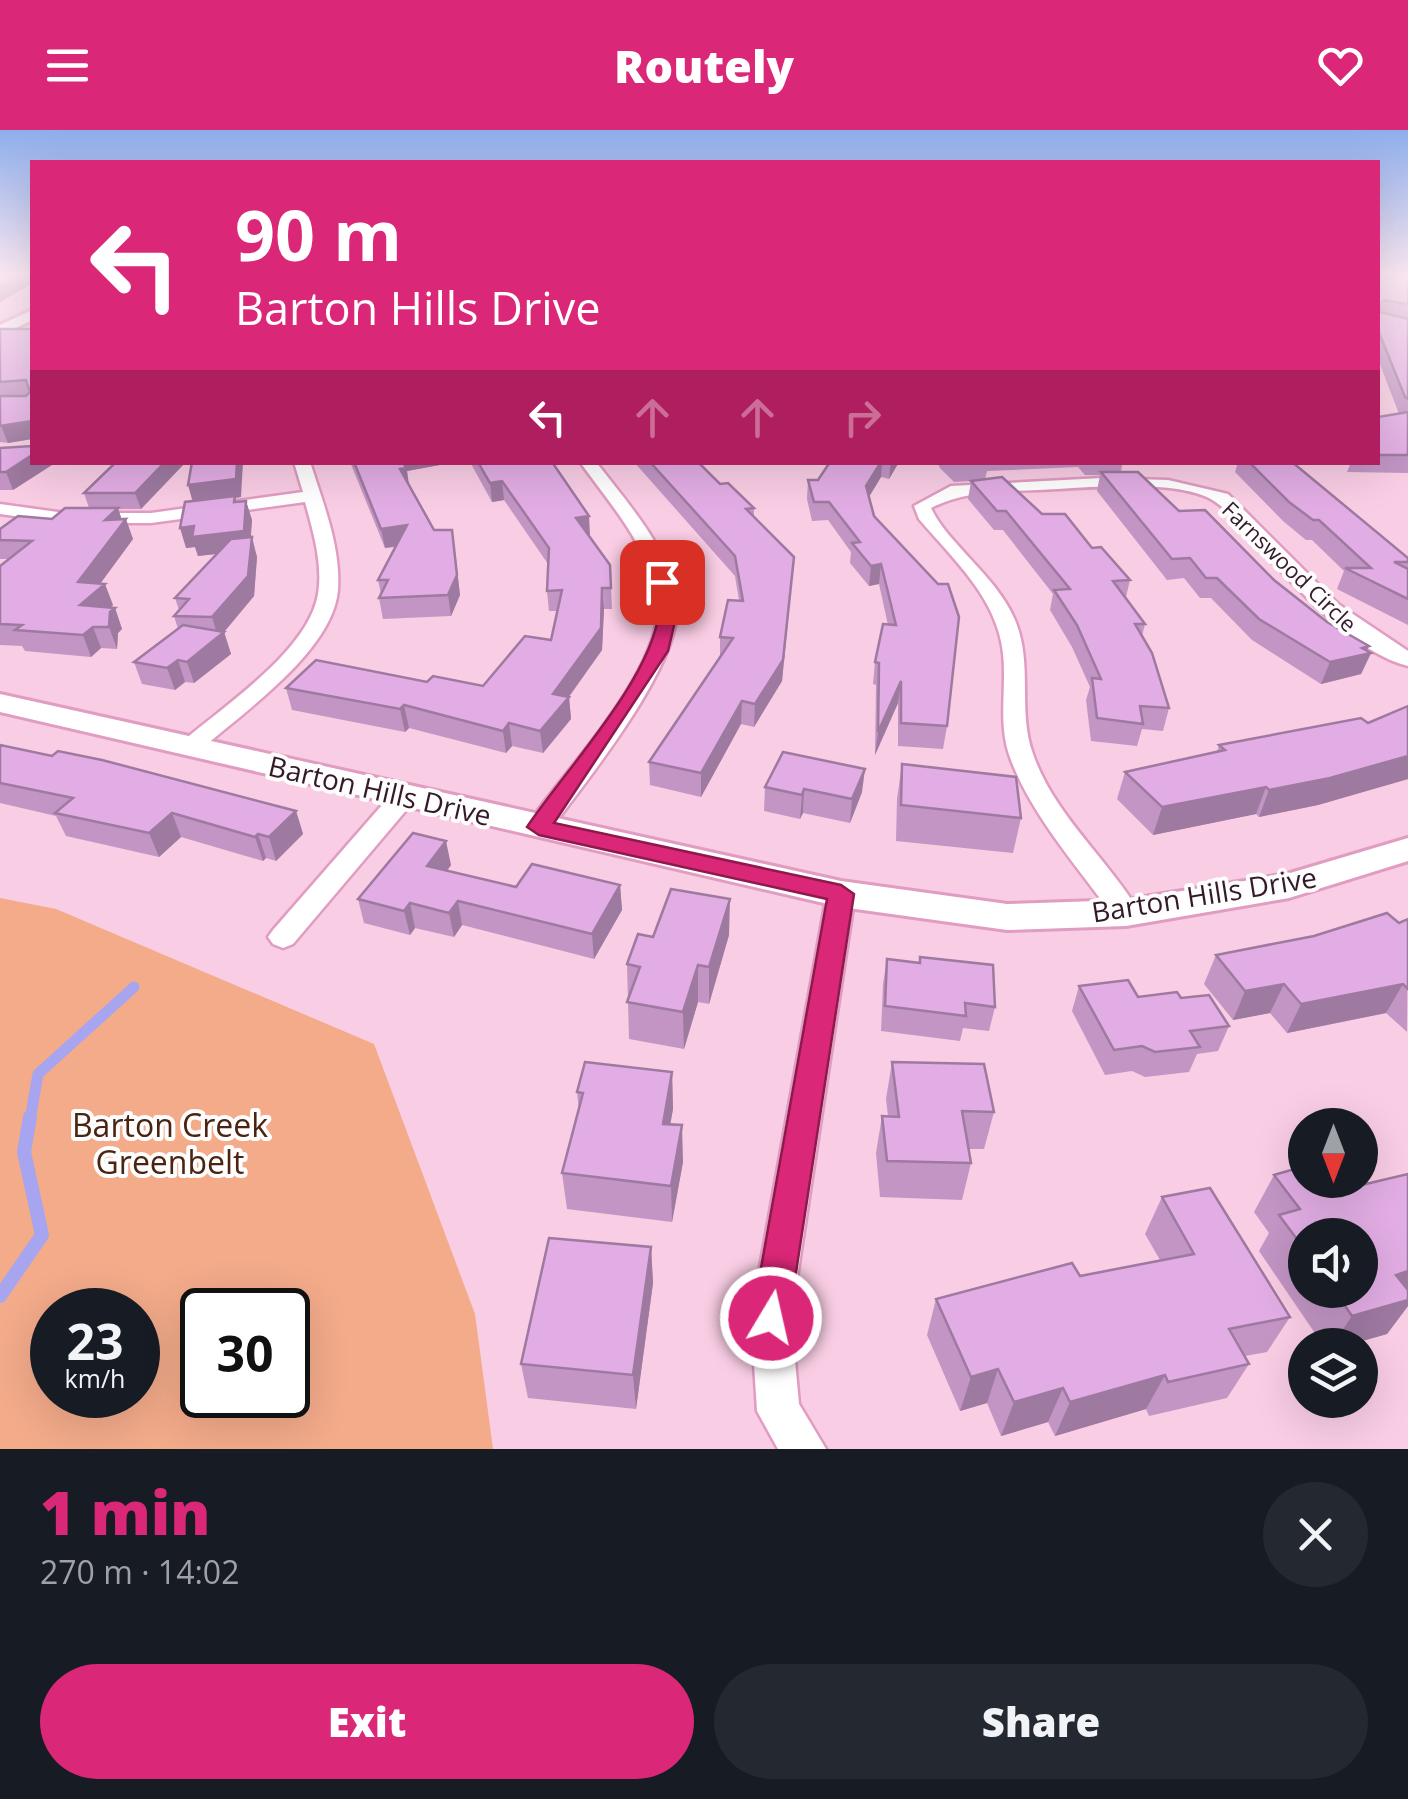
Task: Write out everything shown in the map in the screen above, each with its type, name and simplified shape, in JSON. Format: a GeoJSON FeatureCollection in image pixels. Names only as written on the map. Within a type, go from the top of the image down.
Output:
{"type":"FeatureCollection","features":[{"type":"Feature","properties":{"kind":"street"},"geometry":{"type":"LineString","coordinates":[[191,746],[282,665],[325,607],[328,573],[303,465]]}},
{"type":"Feature","properties":{"kind":"street"},"geometry":{"type":"LineString","coordinates":[[539,827],[609,730],[658,651],[669,609],[653,557],[614,495],[589,465]]}},
{"type":"Feature","properties":{"kind":"street","name":"Farnswood Circle"},"geometry":{"type":"LineString","coordinates":[[1126,913],[1023,761],[1015,731],[1014,652],[1008,627],[992,597],[924,516],[922,506],[951,492],[976,490],[1151,484],[1206,491],[1222,498],[1337,614],[1361,634],[1408,660]]}},
{"type":"Feature","properties":{"kind":"street"},"geometry":{"type":"LineString","coordinates":[[0,509],[66,518],[135,518],[312,496]]}},
{"type":"Feature","properties":{"kind":"street","name":"Barton Hills Drive"},"geometry":{"type":"LineString","coordinates":[[0,703],[841,894],[1006,917],[1126,913],[1289,886],[1408,849]]}},
{"type":"Feature","properties":{"kind":"street"},"geometry":{"type":"LineString","coordinates":[[283,937],[406,795]]}},
{"type":"Feature","properties":{"kind":"street"},"geometry":{"type":"LineString","coordinates":[[804,1449],[778,1411],[771,1318],[841,894]]}},
{"type":"Feature","properties":{"kind":"green space","name":"Barton Creek Greenbelt"},"geometry":{"type":"Polygon","coordinates":[[[0,898],[56,909],[374,1044],[475,1314],[493,1449],[0,1449],[0,898]]]}},
{"type":"Feature","properties":{"kind":"building"},"geometry":{"type":"Polygon","coordinates":[[[0,336],[30,336],[30,392],[26,380],[0,382],[0,336]]]}},
{"type":"Feature","properties":{"kind":"building"},"geometry":{"type":"Polygon","coordinates":[[[1380,336],[1408,336],[1408,399],[1380,336]]]}},
{"type":"Feature","properties":{"kind":"building"},"geometry":{"type":"Polygon","coordinates":[[[30,392],[30,421],[0,426],[0,396],[26,396],[30,392]]]}},
{"type":"Feature","properties":{"kind":"building"},"geometry":{"type":"Polygon","coordinates":[[[1408,412],[1408,455],[1380,455],[1380,417],[1408,412]]]}},
{"type":"Feature","properties":{"kind":"building"},"geometry":{"type":"Polygon","coordinates":[[[30,446],[30,456],[0,472],[0,448],[30,446]]]}},
{"type":"Feature","properties":{"kind":"building"},"geometry":{"type":"Polygon","coordinates":[[[113,465],[162,465],[135,493],[84,493],[113,465]]]}},
{"type":"Feature","properties":{"kind":"building"},"geometry":{"type":"Polygon","coordinates":[[[191,465],[237,465],[236,479],[188,485],[191,465]]]}},
{"type":"Feature","properties":{"kind":"building"},"geometry":{"type":"Polygon","coordinates":[[[355,465],[404,465],[406,468],[400,469],[434,530],[452,530],[457,575],[448,595],[379,598],[388,580],[378,580],[407,525],[381,529],[355,465]]]}},
{"type":"Feature","properties":{"kind":"building"},"geometry":{"type":"Polygon","coordinates":[[[480,465],[554,465],[589,516],[576,518],[610,565],[611,588],[602,588],[601,628],[553,694],[569,697],[540,731],[509,723],[503,731],[404,705],[400,709],[286,688],[316,660],[427,682],[433,676],[483,686],[525,636],[551,640],[562,590],[547,591],[549,548],[502,481],[490,483],[480,465]]]}},
{"type":"Feature","properties":{"kind":"building"},"geometry":{"type":"Polygon","coordinates":[[[653,465],[701,465],[720,484],[728,483],[754,508],[746,509],[794,557],[783,660],[755,704],[742,701],[701,773],[649,762],[733,638],[720,637],[728,600],[743,601],[735,556],[653,465]]]}},
{"type":"Feature","properties":{"kind":"building"},"geometry":{"type":"Polygon","coordinates":[[[828,465],[879,465],[866,486],[874,516],[938,584],[948,584],[959,617],[947,726],[901,723],[901,681],[878,732],[879,663],[875,662],[883,624],[896,625],[881,564],[871,566],[852,543],[860,542],[829,502],[814,502],[808,480],[818,480],[828,465]]]}},
{"type":"Feature","properties":{"kind":"building"},"geometry":{"type":"Polygon","coordinates":[[[1252,465],[1296,465],[1408,558],[1408,562],[1394,562],[1408,569],[1408,599],[1345,568],[1371,568],[1319,520],[1313,520],[1252,465]]]}},
{"type":"Feature","properties":{"kind":"building"},"geometry":{"type":"Polygon","coordinates":[[[1101,472],[1138,472],[1179,511],[1205,510],[1274,580],[1327,622],[1369,646],[1362,648],[1371,653],[1330,662],[1259,619],[1217,578],[1206,578],[1190,558],[1172,559],[1101,472]]]}},
{"type":"Feature","properties":{"kind":"building"},"geometry":{"type":"Polygon","coordinates":[[[1002,477],[1042,514],[1065,514],[1092,548],[1101,547],[1130,580],[1113,581],[1145,624],[1135,624],[1152,653],[1169,708],[1140,706],[1143,724],[1097,718],[1092,678],[1101,679],[1077,625],[1054,590],[1070,589],[1006,511],[997,511],[971,481],[1002,477]]]}},
{"type":"Feature","properties":{"kind":"building"},"geometry":{"type":"Polygon","coordinates":[[[235,496],[234,502],[246,501],[244,531],[192,537],[194,526],[180,528],[185,502],[235,496]]]}},
{"type":"Feature","properties":{"kind":"building"},"geometry":{"type":"Polygon","coordinates":[[[65,508],[118,508],[105,520],[126,519],[78,582],[105,584],[80,605],[115,608],[110,612],[109,627],[93,627],[83,635],[15,630],[22,625],[0,624],[0,566],[32,541],[0,540],[0,529],[18,516],[52,519],[65,508]]]}},
{"type":"Feature","properties":{"kind":"building"},"geometry":{"type":"Polygon","coordinates":[[[252,537],[248,576],[212,617],[174,616],[189,599],[175,598],[231,539],[252,537]]]}},
{"type":"Feature","properties":{"kind":"building"},"geometry":{"type":"Polygon","coordinates":[[[183,625],[224,632],[187,662],[178,660],[167,668],[134,662],[183,625]]]}},
{"type":"Feature","properties":{"kind":"building"},"geometry":{"type":"Polygon","coordinates":[[[1408,706],[1408,756],[1330,778],[1162,807],[1125,772],[1225,750],[1219,745],[1361,718],[1368,723],[1408,706]]]}},
{"type":"Feature","properties":{"kind":"building"},"geometry":{"type":"Polygon","coordinates":[[[0,745],[52,756],[58,751],[102,760],[296,811],[269,837],[255,837],[172,813],[149,833],[55,813],[73,798],[0,783],[0,745]]]}},
{"type":"Feature","properties":{"kind":"building"},"geometry":{"type":"Polygon","coordinates":[[[783,752],[865,769],[852,799],[804,789],[802,795],[765,787],[783,752]]]}},
{"type":"Feature","properties":{"kind":"building"},"geometry":{"type":"Polygon","coordinates":[[[902,764],[1016,777],[1021,818],[901,805],[902,764]]]}},
{"type":"Feature","properties":{"kind":"building"},"geometry":{"type":"Polygon","coordinates":[[[413,833],[446,841],[427,866],[516,887],[532,864],[620,885],[592,934],[458,901],[449,913],[410,903],[404,911],[358,899],[413,833]]]}},
{"type":"Feature","properties":{"kind":"building"},"geometry":{"type":"Polygon","coordinates":[[[671,889],[730,899],[709,967],[698,965],[683,1012],[627,1002],[640,967],[627,964],[638,934],[653,937],[671,889]]]}},
{"type":"Feature","properties":{"kind":"building"},"geometry":{"type":"Polygon","coordinates":[[[1387,913],[1399,923],[1408,919],[1408,989],[1403,984],[1301,1004],[1284,984],[1245,991],[1216,955],[1314,936],[1387,913]]]}},
{"type":"Feature","properties":{"kind":"building"},"geometry":{"type":"Polygon","coordinates":[[[920,957],[993,965],[995,1007],[965,1003],[966,1016],[885,1006],[887,959],[920,963],[920,957]]]}},
{"type":"Feature","properties":{"kind":"building"},"geometry":{"type":"Polygon","coordinates":[[[1128,980],[1138,997],[1177,992],[1181,998],[1209,995],[1229,1026],[1190,1031],[1200,1047],[1155,1052],[1142,1046],[1114,1050],[1079,986],[1128,980]]]}},
{"type":"Feature","properties":{"kind":"building"},"geometry":{"type":"Polygon","coordinates":[[[585,1062],[672,1072],[663,1124],[682,1125],[671,1186],[562,1173],[583,1093],[577,1092],[585,1062]]]}},
{"type":"Feature","properties":{"kind":"building"},"geometry":{"type":"Polygon","coordinates":[[[892,1062],[984,1064],[994,1112],[962,1111],[971,1163],[887,1161],[882,1116],[899,1117],[892,1062]]]}},
{"type":"Feature","properties":{"kind":"building"},"geometry":{"type":"Polygon","coordinates":[[[1288,1171],[1288,1193],[1274,1175],[1288,1171]]]}},
{"type":"Feature","properties":{"kind":"building"},"geometry":{"type":"Polygon","coordinates":[[[1408,1174],[1408,1271],[1396,1275],[1408,1290],[1408,1300],[1352,1316],[1346,1308],[1378,1308],[1378,1218],[1288,1218],[1288,1227],[1279,1215],[1300,1209],[1292,1198],[1378,1198],[1378,1181],[1408,1174]]]}},
{"type":"Feature","properties":{"kind":"building"},"geometry":{"type":"Polygon","coordinates":[[[1210,1188],[1290,1317],[1229,1329],[1249,1364],[1168,1382],[1165,1375],[1070,1402],[1063,1388],[1014,1402],[998,1369],[971,1377],[936,1299],[1072,1263],[1080,1276],[1194,1254],[1162,1197],[1210,1188]]]}},
{"type":"Feature","properties":{"kind":"building"},"geometry":{"type":"Polygon","coordinates":[[[549,1238],[651,1247],[633,1375],[521,1364],[549,1238]]]}},
{"type":"Feature","properties":{"kind":"waterway"},"geometry":{"type":"LineString","coordinates":[[30,1120],[38,1074],[134,987]]}},
{"type":"Feature","properties":{"kind":"waterway"},"geometry":{"type":"LineString","coordinates":[[0,1296],[42,1235],[24,1152],[30,1117]]}},
{"type":"Feature","properties":{"kind":"route"},"geometry":{"type":"LineString","coordinates":[[662,582],[669,609],[658,651],[609,730],[539,827],[841,894],[771,1318]]}}]}
